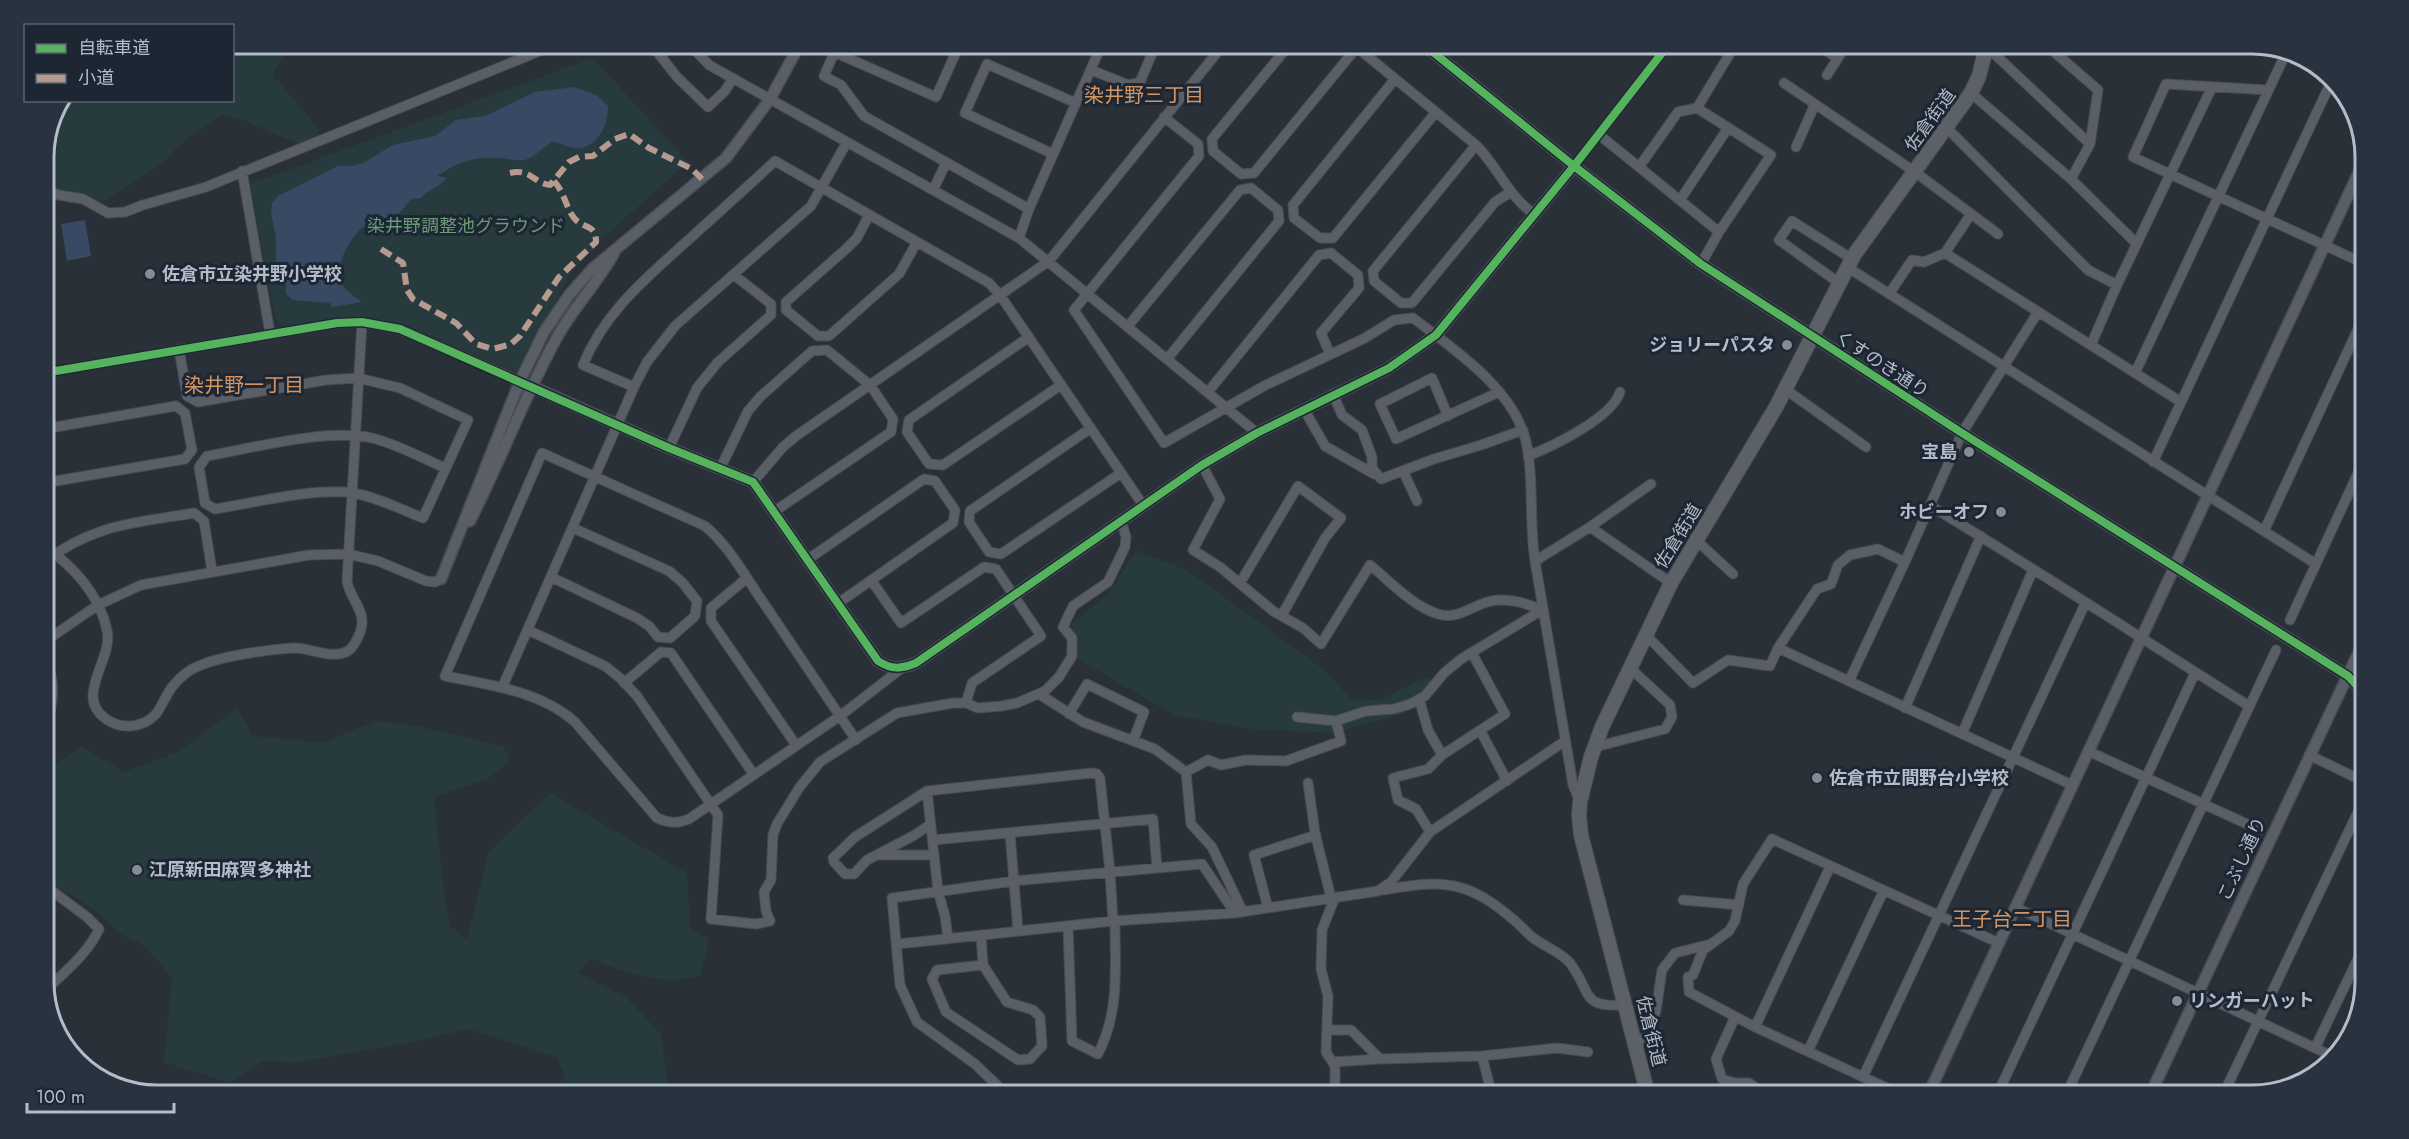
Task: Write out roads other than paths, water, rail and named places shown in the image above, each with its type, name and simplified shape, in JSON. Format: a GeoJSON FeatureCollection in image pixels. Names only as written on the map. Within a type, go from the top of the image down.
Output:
{"type":"FeatureCollection","features":[{"type":"Feature","properties":{"kind":"main road","name":"佐倉街道"},"geometry":{"type":"LineString","coordinates":[[1646,1085],[1578,816],[1594,747],[1645,634],[1671,583],[1748,456],[1849,263],[1971,93],[1979,76],[1985,54]]}},
{"type":"Feature","properties":{"kind":"street"},"geometry":{"type":"LineString","coordinates":[[54,193],[82,199],[108,213],[125,212],[191,192],[532,54]]}},
{"type":"Feature","properties":{"kind":"street"},"geometry":{"type":"LineString","coordinates":[[659,54],[677,77],[708,106],[725,91],[733,78]]}},
{"type":"Feature","properties":{"kind":"street"},"geometry":{"type":"LineString","coordinates":[[699,54],[709,65],[1019,238],[1257,433]]}},
{"type":"Feature","properties":{"kind":"street"},"geometry":{"type":"LineString","coordinates":[[441,579],[520,381],[544,332],[569,295],[592,268],[726,158],[770,99],[795,54]]}},
{"type":"Feature","properties":{"kind":"street"},"geometry":{"type":"LineString","coordinates":[[833,54],[824,76],[841,85],[864,116],[1029,209]]}},
{"type":"Feature","properties":{"kind":"street"},"geometry":{"type":"LineString","coordinates":[[848,54],[936,97],[955,54]]}},
{"type":"Feature","properties":{"kind":"street"},"geometry":{"type":"LineString","coordinates":[[1019,238],[1029,209],[1098,54]]}},
{"type":"Feature","properties":{"kind":"street"},"geometry":{"type":"LineString","coordinates":[[1091,70],[1129,85],[1140,81],[1152,54]]}},
{"type":"Feature","properties":{"kind":"street"},"geometry":{"type":"LineString","coordinates":[[753,482],[783,447],[796,436],[1049,261],[1216,54]]}},
{"type":"Feature","properties":{"kind":"street"},"geometry":{"type":"LineString","coordinates":[[1282,54],[1212,139],[1213,151],[1241,174],[1254,172],[1347,54]]}},
{"type":"Feature","properties":{"kind":"street"},"geometry":{"type":"LineString","coordinates":[[1365,54],[1476,145],[1491,160],[1518,202],[1534,214]]}},
{"type":"Feature","properties":{"kind":"street","name":"くすのき通り"},"geometry":{"type":"LineString","coordinates":[[1435,54],[1574,166],[1701,264],[1962,433],[2348,676],[2355,683]]}},
{"type":"Feature","properties":{"kind":"street"},"geometry":{"type":"LineString","coordinates":[[856,740],[840,716],[747,578],[722,543],[705,526],[542,453],[445,676],[533,697],[561,710],[575,722],[657,818],[679,823],[712,804],[840,716],[902,668],[916,663],[1202,465],[1257,433],[1389,368],[1436,335],[1574,166],[1661,54]]}},
{"type":"Feature","properties":{"kind":"street"},"geometry":{"type":"LineString","coordinates":[[1697,108],[1728,54]]}},
{"type":"Feature","properties":{"kind":"street"},"geometry":{"type":"LineString","coordinates":[[1831,54],[1837,58]]}},
{"type":"Feature","properties":{"kind":"street"},"geometry":{"type":"LineString","coordinates":[[1827,75],[1840,54]]}},
{"type":"Feature","properties":{"kind":"street"},"geometry":{"type":"LineString","coordinates":[[1996,54],[2090,144]]}},
{"type":"Feature","properties":{"kind":"street"},"geometry":{"type":"LineString","coordinates":[[2057,54],[2098,90],[2090,144],[2071,179]]}},
{"type":"Feature","properties":{"kind":"street"},"geometry":{"type":"LineString","coordinates":[[2135,373],[2283,59]]}},
{"type":"Feature","properties":{"kind":"street"},"geometry":{"type":"LineString","coordinates":[[1053,154],[965,113],[987,64],[1076,103]]}},
{"type":"Feature","properties":{"kind":"street"},"geometry":{"type":"LineString","coordinates":[[1395,79],[1293,205],[1294,218],[1320,238],[1333,238],[1436,112]]}},
{"type":"Feature","properties":{"kind":"street"},"geometry":{"type":"LineString","coordinates":[[1784,83],[1915,172],[1998,234]]}},
{"type":"Feature","properties":{"kind":"street"},"geometry":{"type":"LineString","coordinates":[[2268,90],[2166,84],[2133,157],[2355,260]]}},
{"type":"Feature","properties":{"kind":"street"},"geometry":{"type":"LineString","coordinates":[[2091,345],[2117,285],[2212,87]]}},
{"type":"Feature","properties":{"kind":"street"},"geometry":{"type":"LineString","coordinates":[[2153,462],[2328,88]]}},
{"type":"Feature","properties":{"kind":"street"},"geometry":{"type":"LineString","coordinates":[[1971,93],[2071,179],[2137,244]]}},
{"type":"Feature","properties":{"kind":"street"},"geometry":{"type":"LineString","coordinates":[[1796,147],[1815,104]]}},
{"type":"Feature","properties":{"kind":"street"},"geometry":{"type":"LineString","coordinates":[[1639,166],[1678,112],[1697,108],[1771,155],[1719,232],[1701,264]]}},
{"type":"Feature","properties":{"kind":"street"},"geometry":{"type":"LineString","coordinates":[[1164,117],[1198,144],[1199,156],[1074,310],[1164,443],[1264,386],[1365,338],[1394,320],[1413,318],[1490,382],[1507,401],[1523,430],[1528,456],[1531,532],[1542,610],[1573,785],[1580,802]]}},
{"type":"Feature","properties":{"kind":"street"},"geometry":{"type":"LineString","coordinates":[[1680,200],[1728,128]]}},
{"type":"Feature","properties":{"kind":"street"},"geometry":{"type":"LineString","coordinates":[[1947,128],[2088,270],[2117,285]]}},
{"type":"Feature","properties":{"kind":"street"},"geometry":{"type":"LineString","coordinates":[[1598,134],[1719,232]]}},
{"type":"Feature","properties":{"kind":"street"},"geometry":{"type":"LineString","coordinates":[[502,688],[617,425],[647,362],[675,326],[811,206],[847,142]]}},
{"type":"Feature","properties":{"kind":"street"},"geometry":{"type":"LineString","coordinates":[[1476,145],[1373,271],[1374,281],[1401,303],[1412,303],[1495,202],[1510,192]]}},
{"type":"Feature","properties":{"kind":"street"},"geometry":{"type":"LineString","coordinates":[[634,387],[584,365],[598,334],[623,301],[775,161],[989,283],[1000,295],[1143,505]]}},
{"type":"Feature","properties":{"kind":"street"},"geometry":{"type":"LineString","coordinates":[[933,190],[946,163]]}},
{"type":"Feature","properties":{"kind":"street"},"geometry":{"type":"LineString","coordinates":[[242,171],[270,333]]}},
{"type":"Feature","properties":{"kind":"street"},"geometry":{"type":"LineString","coordinates":[[1933,1085],[2355,181]]}},
{"type":"Feature","properties":{"kind":"street"},"geometry":{"type":"LineString","coordinates":[[1128,326],[1240,190],[1251,188],[1278,210],[1279,221],[1168,358]]}},
{"type":"Feature","properties":{"kind":"street"},"geometry":{"type":"LineString","coordinates":[[1889,294],[1912,260],[1924,262],[1945,253],[1971,214]]}},
{"type":"Feature","properties":{"kind":"street"},"geometry":{"type":"LineString","coordinates":[[869,215],[857,238],[786,302],[786,310],[818,336],[829,336],[899,274],[917,242]]}},
{"type":"Feature","properties":{"kind":"street"},"geometry":{"type":"LineString","coordinates":[[1839,283],[1779,240],[1792,221],[1889,294],[2005,365],[2153,462],[2316,564]]}},
{"type":"Feature","properties":{"kind":"street"},"geometry":{"type":"LineString","coordinates":[[54,635],[98,605],[141,585],[309,555],[348,554],[378,561],[426,581],[435,582],[441,579],[483,496],[531,386],[556,338],[579,303],[602,275],[617,248]]}},
{"type":"Feature","properties":{"kind":"street"},"geometry":{"type":"LineString","coordinates":[[1208,392],[1319,255],[1331,253],[1358,275],[1359,288],[1321,333],[1330,354]]}},
{"type":"Feature","properties":{"kind":"street"},"geometry":{"type":"LineString","coordinates":[[1945,253],[2181,402]]}},
{"type":"Feature","properties":{"kind":"street"},"geometry":{"type":"LineString","coordinates":[[669,448],[697,388],[718,362],[771,315],[771,304],[734,275]]}},
{"type":"Feature","properties":{"kind":"street"},"geometry":{"type":"LineString","coordinates":[[1849,681],[1962,433],[2038,312]]}},
{"type":"Feature","properties":{"kind":"street"},"geometry":{"type":"LineString","coordinates":[[212,571],[204,521],[194,513],[104,529],[75,541],[55,553],[88,585],[107,630],[106,651],[95,678],[94,699],[103,717],[123,727],[146,722],[155,715],[172,687],[184,675],[208,662],[296,648],[339,654],[348,651],[354,644],[363,624],[361,613],[348,591],[351,492],[362,322]]}},
{"type":"Feature","properties":{"kind":"street"},"geometry":{"type":"LineString","coordinates":[[54,371],[337,323],[362,322],[400,329],[669,448],[753,482],[878,660],[889,667],[902,668]]}},
{"type":"Feature","properties":{"kind":"street"},"geometry":{"type":"LineString","coordinates":[[2264,531],[2355,335]]}},
{"type":"Feature","properties":{"kind":"street"},"geometry":{"type":"LineString","coordinates":[[1029,337],[909,420],[907,432],[929,464],[943,465],[1061,385]]}},
{"type":"Feature","properties":{"kind":"street"},"geometry":{"type":"LineString","coordinates":[[179,349],[187,396],[198,402],[358,378],[400,388],[468,420],[423,518],[351,492],[326,491],[215,509],[205,502],[199,466],[207,456],[325,436],[355,436],[389,443],[445,468]]}},
{"type":"Feature","properties":{"kind":"street"},"geometry":{"type":"LineString","coordinates":[[720,469],[748,411],[760,397],[812,351],[827,350],[870,385],[893,419],[891,432],[775,511]]}},
{"type":"Feature","properties":{"kind":"street"},"geometry":{"type":"LineString","coordinates":[[1448,416],[1432,378],[1380,404],[1396,439],[1448,416],[1499,392]]}},
{"type":"Feature","properties":{"kind":"street"},"geometry":{"type":"LineString","coordinates":[[1785,389],[1866,447]]}},
{"type":"Feature","properties":{"kind":"street"},"geometry":{"type":"LineString","coordinates":[[1528,456],[1562,442],[1584,427],[1605,411],[1618,398],[1620,392]]}},
{"type":"Feature","properties":{"kind":"street"},"geometry":{"type":"LineString","coordinates":[[1333,394],[1342,415],[1362,430],[1372,457],[1372,468],[1381,479]]}},
{"type":"Feature","properties":{"kind":"street"},"geometry":{"type":"LineString","coordinates":[[54,427],[176,406],[186,413],[192,450],[185,459],[54,481]]}},
{"type":"Feature","properties":{"kind":"street"},"geometry":{"type":"LineString","coordinates":[[1304,409],[1325,446],[1381,479]]}},
{"type":"Feature","properties":{"kind":"street"},"geometry":{"type":"LineString","coordinates":[[1091,428],[970,511],[969,522],[989,552],[1001,554],[1121,473]]}},
{"type":"Feature","properties":{"kind":"street"},"geometry":{"type":"LineString","coordinates":[[1381,479],[1523,430]]}},
{"type":"Feature","properties":{"kind":"street"},"geometry":{"type":"LineString","coordinates":[[1202,465],[1220,499],[1194,550],[1220,567],[1281,615],[1303,628],[1321,644],[1370,565],[1422,607],[1440,615],[1453,615],[1488,602],[1502,600],[1542,610]]}},
{"type":"Feature","properties":{"kind":"street"},"geometry":{"type":"LineString","coordinates":[[1403,471],[1417,501]]}},
{"type":"Feature","properties":{"kind":"street"},"geometry":{"type":"LineString","coordinates":[[807,560],[924,479],[935,481],[956,510],[953,523],[837,604]]}},
{"type":"Feature","properties":{"kind":"street"},"geometry":{"type":"LineString","coordinates":[[2290,620],[2355,482]]}},
{"type":"Feature","properties":{"kind":"street"},"geometry":{"type":"LineString","coordinates":[[1535,561],[1590,527],[1651,484]]}},
{"type":"Feature","properties":{"kind":"street"},"geometry":{"type":"LineString","coordinates":[[1240,583],[1298,486],[1341,518],[1325,537],[1281,615]]}},
{"type":"Feature","properties":{"kind":"street"},"geometry":{"type":"LineString","coordinates":[[1929,505],[2085,604],[2142,637],[2248,706]]}},
{"type":"Feature","properties":{"kind":"street"},"geometry":{"type":"LineString","coordinates":[[528,630],[604,666],[637,696],[718,815],[711,919],[756,924],[770,921],[766,911],[764,892],[771,880],[773,835],[777,824],[820,762],[897,712],[934,705],[966,703],[978,708],[1002,706],[1017,703],[1045,691],[1059,677],[1072,656],[1072,638],[1064,627],[1073,606],[1108,582],[1125,547],[1126,537],[1121,520]]}},
{"type":"Feature","properties":{"kind":"street"},"geometry":{"type":"LineString","coordinates":[[1590,527],[1671,583]]}},
{"type":"Feature","properties":{"kind":"street"},"geometry":{"type":"LineString","coordinates":[[551,577],[637,618],[649,626],[658,637],[670,638],[695,616],[697,601],[682,582],[669,571],[573,528]]}},
{"type":"Feature","properties":{"kind":"street"},"geometry":{"type":"LineString","coordinates":[[1905,708],[1981,536]]}},
{"type":"Feature","properties":{"kind":"street"},"geometry":{"type":"LineString","coordinates":[[1696,540],[1733,574]]}},
{"type":"Feature","properties":{"kind":"street"},"geometry":{"type":"LineString","coordinates":[[1645,634],[1693,683],[1728,660],[1770,666],[1778,648],[1817,589],[1831,584],[1838,565],[1850,555],[1878,549],[1905,562]]}},
{"type":"Feature","properties":{"kind":"street"},"geometry":{"type":"LineString","coordinates":[[871,580],[901,623],[984,567],[996,569],[1041,636],[972,683],[966,703]]}},
{"type":"Feature","properties":{"kind":"street"},"geometry":{"type":"LineString","coordinates":[[1962,734],[2033,570]]}},
{"type":"Feature","properties":{"kind":"street"},"geometry":{"type":"LineString","coordinates":[[747,578],[711,608],[711,621],[796,745]]}},
{"type":"Feature","properties":{"kind":"street"},"geometry":{"type":"LineString","coordinates":[[1863,1077],[2085,604]]}},
{"type":"Feature","properties":{"kind":"street"},"geometry":{"type":"LineString","coordinates":[[1296,717],[1336,721],[1366,711],[1394,709],[1419,699],[1437,684],[1444,673],[1542,610]]}},
{"type":"Feature","properties":{"kind":"street"},"geometry":{"type":"LineString","coordinates":[[1778,648],[2072,785]]}},
{"type":"Feature","properties":{"kind":"street"},"geometry":{"type":"LineString","coordinates":[[2071,1085],[2276,650]]}},
{"type":"Feature","properties":{"kind":"street"},"geometry":{"type":"LineString","coordinates":[[624,683],[661,652],[671,653],[754,775]]}},
{"type":"Feature","properties":{"kind":"street"},"geometry":{"type":"LineString","coordinates":[[1430,832],[1416,808],[1398,800],[1393,777],[1428,768],[1442,755],[1505,714],[1472,653]]}},
{"type":"Feature","properties":{"kind":"street","name":"こぶし通り"},"geometry":{"type":"LineString","coordinates":[[2155,1085],[2355,661]]}},
{"type":"Feature","properties":{"kind":"street"},"geometry":{"type":"LineString","coordinates":[[1594,747],[1665,729],[1672,717],[1670,705],[1630,668]]}},
{"type":"Feature","properties":{"kind":"street"},"geometry":{"type":"LineString","coordinates":[[2002,1085],[2195,673]]}},
{"type":"Feature","properties":{"kind":"street","name":"くすのき通り"},"geometry":{"type":"LineString","coordinates":[[2348,676],[2355,677]]}},
{"type":"Feature","properties":{"kind":"street"},"geometry":{"type":"LineString","coordinates":[[1069,714],[1087,684],[1144,712],[1133,741]]}},
{"type":"Feature","properties":{"kind":"street"},"geometry":{"type":"LineString","coordinates":[[1039,694],[1083,722],[1155,749],[1186,772],[1191,824],[1212,847],[1239,912]]}},
{"type":"Feature","properties":{"kind":"street"},"geometry":{"type":"LineString","coordinates":[[1419,699],[1428,730],[1442,755]]}},
{"type":"Feature","properties":{"kind":"street"},"geometry":{"type":"LineString","coordinates":[[1186,772],[1208,760],[1221,765],[1246,760],[1286,761],[1341,741],[1336,721]]}},
{"type":"Feature","properties":{"kind":"street"},"geometry":{"type":"LineString","coordinates":[[1480,730],[1508,781]]}},
{"type":"Feature","properties":{"kind":"street"},"geometry":{"type":"LineString","coordinates":[[1378,891],[1391,882],[1430,832],[1565,741]]}},
{"type":"Feature","properties":{"kind":"street"},"geometry":{"type":"LineString","coordinates":[[2088,751],[2260,830]]}},
{"type":"Feature","properties":{"kind":"street"},"geometry":{"type":"LineString","coordinates":[[2309,755],[2355,777]]}},
{"type":"Feature","properties":{"kind":"street"},"geometry":{"type":"LineString","coordinates":[[931,824],[867,860],[854,874],[845,874],[834,862],[833,858],[855,837],[927,791],[1097,774],[1100,778],[1114,921],[1114,1009],[1108,1033],[1098,1054],[1072,1041],[1068,926]]}},
{"type":"Feature","properties":{"kind":"street"},"geometry":{"type":"LineString","coordinates":[[1308,783],[1316,836],[1333,898],[1322,930],[1322,969],[1328,996],[1326,1052],[1335,1066],[1335,1085]]}},
{"type":"Feature","properties":{"kind":"street"},"geometry":{"type":"LineString","coordinates":[[927,791],[938,891],[948,939]]}},
{"type":"Feature","properties":{"kind":"street"},"geometry":{"type":"LineString","coordinates":[[933,840],[1153,819],[1157,868]]}},
{"type":"Feature","properties":{"kind":"street"},"geometry":{"type":"LineString","coordinates":[[2228,1085],[2355,820]]}},
{"type":"Feature","properties":{"kind":"street"},"geometry":{"type":"LineString","coordinates":[[1010,833],[1018,931]]}},
{"type":"Feature","properties":{"kind":"street"},"geometry":{"type":"LineString","coordinates":[[1268,908],[1254,855],[1316,836]]}},
{"type":"Feature","properties":{"kind":"street"},"geometry":{"type":"LineString","coordinates":[[1880,1085],[1755,1027],[1689,992],[1688,977],[1692,975],[1703,950],[1729,931],[1735,921],[1743,884],[1772,838],[1883,892],[1999,943]]}},
{"type":"Feature","properties":{"kind":"street"},"geometry":{"type":"LineString","coordinates":[[879,855],[934,855]]}},
{"type":"Feature","properties":{"kind":"street"},"geometry":{"type":"LineString","coordinates":[[997,1085],[975,1064],[917,1022],[900,985],[892,898],[1014,881],[1202,864],[1239,912]]}},
{"type":"Feature","properties":{"kind":"street"},"geometry":{"type":"LineString","coordinates":[[1755,1027],[1830,867]]}},
{"type":"Feature","properties":{"kind":"street"},"geometry":{"type":"LineString","coordinates":[[897,944],[1114,921],[1239,912],[1437,883],[1455,885],[1479,894],[1516,921],[1530,936],[1570,964],[1595,1004],[1626,1005]]}},
{"type":"Feature","properties":{"kind":"street"},"geometry":{"type":"LineString","coordinates":[[54,892],[99,929],[72,965],[54,982]]}},
{"type":"Feature","properties":{"kind":"street"},"geometry":{"type":"LineString","coordinates":[[1808,1052],[1883,892]]}},
{"type":"Feature","properties":{"kind":"street"},"geometry":{"type":"LineString","coordinates":[[1683,900],[1738,905]]}},
{"type":"Feature","properties":{"kind":"street"},"geometry":{"type":"LineString","coordinates":[[2017,908],[2326,1053]]}},
{"type":"Feature","properties":{"kind":"street"},"geometry":{"type":"LineString","coordinates":[[981,935],[983,965],[1007,1002],[1033,1010],[1040,1017],[1042,1046],[1030,1059],[1018,1060],[946,1012],[932,979],[937,970],[983,965]]}},
{"type":"Feature","properties":{"kind":"street"},"geometry":{"type":"LineString","coordinates":[[1636,1047],[1648,1034],[1656,1011],[1662,970],[1675,953],[1709,945]]}},
{"type":"Feature","properties":{"kind":"street"},"geometry":{"type":"LineString","coordinates":[[2315,1048],[2355,966]]}},
{"type":"Feature","properties":{"kind":"street"},"geometry":{"type":"LineString","coordinates":[[1735,1017],[1716,1059],[1722,1079],[1752,1085]]}},
{"type":"Feature","properties":{"kind":"street"},"geometry":{"type":"LineString","coordinates":[[1327,1030],[1351,1030],[1380,1059]]}},
{"type":"Feature","properties":{"kind":"street"},"geometry":{"type":"LineString","coordinates":[[1332,1062],[1482,1056],[1557,1048],[1588,1052]]}},
{"type":"Feature","properties":{"kind":"street"},"geometry":{"type":"LineString","coordinates":[[1482,1056],[1489,1085]]}},
{"type":"Feature","properties":{"kind":"water"},"geometry":{"type":"Polygon","coordinates":[[[574,87],[598,96],[608,106],[602,132],[591,144],[576,148],[552,142],[525,160],[481,158],[451,167],[437,176],[446,178],[441,184],[421,198],[411,199],[388,225],[375,230],[367,230],[363,227],[353,238],[341,263],[340,279],[343,286],[362,302],[332,307],[330,303],[293,300],[286,294],[286,282],[276,263],[276,237],[271,212],[272,203],[278,196],[338,166],[363,163],[393,145],[435,136],[456,120],[485,116],[535,92],[574,87]]]}},
{"type":"Feature","properties":{"kind":"water"},"geometry":{"type":"Polygon","coordinates":[[[85,220],[91,256],[67,261],[61,224],[85,220]]]}},
{"type":"Feature","properties":{"kind":"place","name":"佐倉市立染井野小学校"},"geometry":{"type":"Point","coordinates":[150,274]}},
{"type":"Feature","properties":{"kind":"place","name":"ジョリーパスタ"},"geometry":{"type":"Point","coordinates":[1787,345]}},
{"type":"Feature","properties":{"kind":"place","name":"宝島"},"geometry":{"type":"Point","coordinates":[1969,452]}},
{"type":"Feature","properties":{"kind":"place","name":"ホビーオフ"},"geometry":{"type":"Point","coordinates":[2001,512]}},
{"type":"Feature","properties":{"kind":"place","name":"佐倉市立間野台小学校"},"geometry":{"type":"Point","coordinates":[1817,778]}},
{"type":"Feature","properties":{"kind":"place","name":"江原新田麻賀多神社"},"geometry":{"type":"Point","coordinates":[137,870]}},
{"type":"Feature","properties":{"kind":"place","name":"リンガーハット"},"geometry":{"type":"Point","coordinates":[2177,1001]}},
{"type":"Feature","properties":{"kind":"district","name":"染井野三丁目"},"geometry":{"type":"Point","coordinates":[1144,95]}},
{"type":"Feature","properties":{"kind":"district","name":"染井野一丁目"},"geometry":{"type":"Point","coordinates":[244,385]}},
{"type":"Feature","properties":{"kind":"district","name":"王子台二丁目"},"geometry":{"type":"Point","coordinates":[2012,919]}},
{"type":"Feature","properties":{"kind":"park label","name":"染井野調整池グラウンド"},"geometry":{"type":"Point","coordinates":[466,226]}}]}
